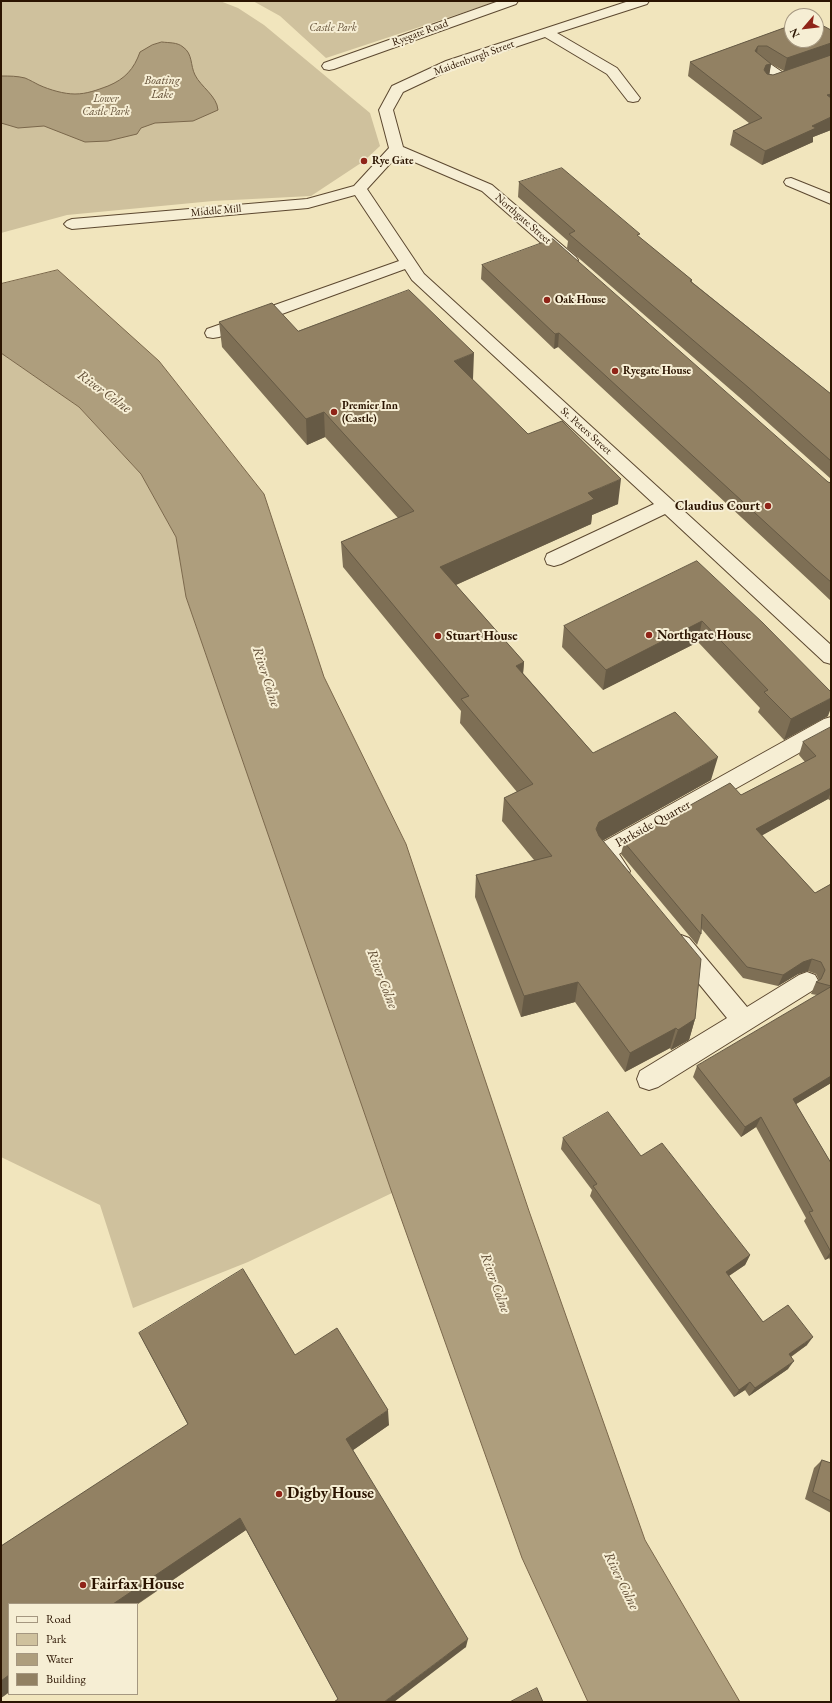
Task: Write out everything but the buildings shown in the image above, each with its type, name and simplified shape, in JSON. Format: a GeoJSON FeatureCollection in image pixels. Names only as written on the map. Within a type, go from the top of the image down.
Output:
{"type":"FeatureCollection","features":[{"type":"Feature","properties":{"kind":"street","name":"Ryegate Road"},"geometry":{"type":"LineString","coordinates":[[329,66],[511,1]]}},
{"type":"Feature","properties":{"kind":"street","name":"Maidenburgh Street"},"geometry":{"type":"LineString","coordinates":[[396,149],[386,110],[397,89],[451,64],[642,1]]}},
{"type":"Feature","properties":{"kind":"street"},"geometry":{"type":"LineString","coordinates":[[547,33],[612,71],[633,98]]}},
{"type":"Feature","properties":{"kind":"street"},"geometry":{"type":"LineString","coordinates":[[761,64],[777,81],[796,74]]}},
{"type":"Feature","properties":{"kind":"street"},"geometry":{"type":"LineString","coordinates":[[359,188],[396,149]]}},
{"type":"Feature","properties":{"kind":"street","name":"Northgate Street"},"geometry":{"type":"LineString","coordinates":[[396,149],[487,188],[580,270]]}},
{"type":"Feature","properties":{"kind":"street"},"geometry":{"type":"LineString","coordinates":[[790,182],[831,199]]}},
{"type":"Feature","properties":{"kind":"street","name":"Middle Mill"},"geometry":{"type":"LineString","coordinates":[[72,224],[308,203],[359,188]]}},
{"type":"Feature","properties":{"kind":"street","name":"St. Peters Street"},"geometry":{"type":"LineString","coordinates":[[359,188],[418,278],[831,657]]}},
{"type":"Feature","properties":{"kind":"street"},"geometry":{"type":"LineString","coordinates":[[213,333],[408,263]]}},
{"type":"Feature","properties":{"kind":"street"},"geometry":{"type":"LineString","coordinates":[[554,559],[667,505]]}},
{"type":"Feature","properties":{"kind":"street","name":"Parkside Quarter"},"geometry":{"type":"LineString","coordinates":[[634,888],[604,852],[831,725]]}},
{"type":"Feature","properties":{"kind":"street"},"geometry":{"type":"LineString","coordinates":[[669,930],[744,1021]]}},
{"type":"Feature","properties":{"kind":"street"},"geometry":{"type":"LineString","coordinates":[[648,1079],[807,982]]}},
{"type":"Feature","properties":{"kind":"green space","name":"Lower Castle Park"},"geometry":{"type":"Polygon","coordinates":[[[1,1],[220,1],[238,8],[264,25],[370,113],[380,146],[364,161],[311,196],[213,201],[67,215],[1,233],[1,1]]]}},
{"type":"Feature","properties":{"kind":"green space","name":"Castle Park"},"geometry":{"type":"Polygon","coordinates":[[[253,1],[498,1],[326,58],[280,16],[253,1]]]}},
{"type":"Feature","properties":{"kind":"green space"},"geometry":{"type":"Polygon","coordinates":[[[1,353],[79,407],[141,474],[176,537],[186,597],[392,1193],[248,1262],[133,1308],[100,1205],[1,1157],[1,353]]]}},
{"type":"Feature","properties":{"kind":"water","name":"Boating Lake"},"geometry":{"type":"Polygon","coordinates":[[[162,42],[178,44],[186,50],[190,56],[195,75],[215,100],[218,110],[193,121],[155,123],[141,128],[137,134],[108,141],[85,142],[44,126],[18,128],[1,123],[1,76],[16,76],[25,78],[43,87],[71,94],[88,93],[108,86],[124,77],[135,64],[140,52],[152,45],[162,42]]]}},
{"type":"Feature","properties":{"kind":"water","name":"River Colne"},"geometry":{"type":"Polygon","coordinates":[[[58,270],[159,361],[264,494],[324,677],[406,844],[529,1211],[645,1540],[740,1702],[588,1702],[522,1558],[392,1193],[186,597],[176,537],[141,474],[79,407],[1,353],[1,284],[58,270]]]}},
{"type":"Feature","properties":{"kind":"place","name":"Rye Gate"},"geometry":{"type":"Point","coordinates":[364,161]}},
{"type":"Feature","properties":{"kind":"place","name":"Oak House"},"geometry":{"type":"Point","coordinates":[547,300]}},
{"type":"Feature","properties":{"kind":"place","name":"Ryegate House"},"geometry":{"type":"Point","coordinates":[615,371]}},
{"type":"Feature","properties":{"kind":"place","name":"Premier Inn (Castle)"},"geometry":{"type":"Point","coordinates":[334,412]}},
{"type":"Feature","properties":{"kind":"place","name":"Claudius Court"},"geometry":{"type":"Point","coordinates":[768,506]}},
{"type":"Feature","properties":{"kind":"place","name":"Northgate House"},"geometry":{"type":"Point","coordinates":[649,635]}},
{"type":"Feature","properties":{"kind":"place","name":"Stuart House"},"geometry":{"type":"Point","coordinates":[438,636]}},
{"type":"Feature","properties":{"kind":"place","name":"Digby House"},"geometry":{"type":"Point","coordinates":[279,1494]}},
{"type":"Feature","properties":{"kind":"place","name":"Fairfax House"},"geometry":{"type":"Point","coordinates":[83,1585]}}]}
